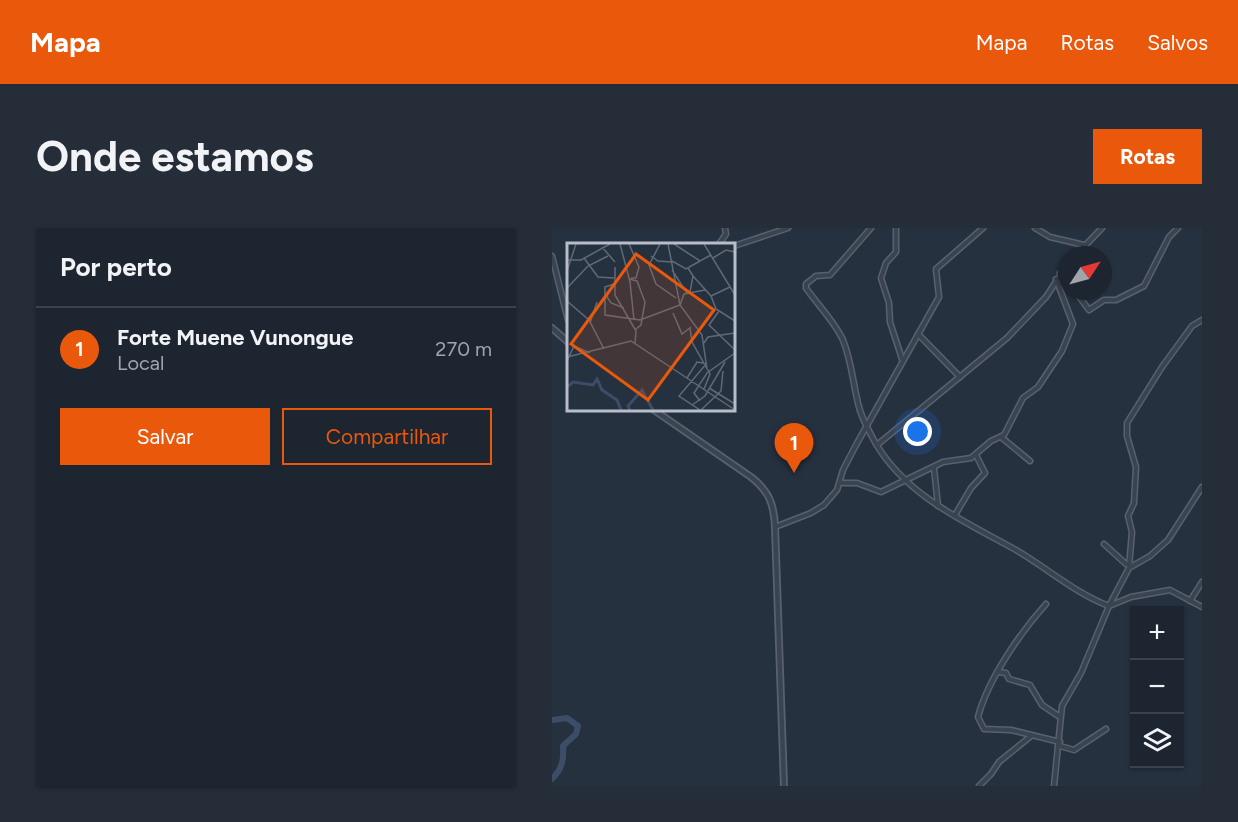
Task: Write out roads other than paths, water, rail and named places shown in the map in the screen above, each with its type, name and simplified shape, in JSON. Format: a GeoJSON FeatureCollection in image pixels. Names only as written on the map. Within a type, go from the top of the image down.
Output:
{"type":"FeatureCollection","features":[{"type":"Feature","properties":{"kind":"street"},"geometry":{"type":"LineString","coordinates":[[720,243],[726,234],[725,228]]}},
{"type":"Feature","properties":{"kind":"street"},"geometry":{"type":"LineString","coordinates":[[735,246],[788,228]]}},
{"type":"Feature","properties":{"kind":"street"},"geometry":{"type":"LineString","coordinates":[[871,228],[830,275],[826,278],[816,276],[805,286],[842,338],[853,372],[860,410],[877,445],[904,480],[938,506],[996,541],[1018,551],[1081,592],[1109,606],[1131,597],[1176,591],[1202,607]]}},
{"type":"Feature","properties":{"kind":"street"},"geometry":{"type":"LineString","coordinates":[[896,228],[896,252],[886,263],[881,278],[889,303],[890,322],[902,359]]}},
{"type":"Feature","properties":{"kind":"street"},"geometry":{"type":"LineString","coordinates":[[775,527],[824,506],[842,483],[843,471],[902,359],[939,297],[936,269],[984,228]]}},
{"type":"Feature","properties":{"kind":"street"},"geometry":{"type":"LineString","coordinates":[[1035,228],[1050,237],[1084,245],[1102,228]]}},
{"type":"Feature","properties":{"kind":"street"},"geometry":{"type":"LineString","coordinates":[[1169,228],[1171,235]]}},
{"type":"Feature","properties":{"kind":"street"},"geometry":{"type":"LineString","coordinates":[[1112,300],[1144,286],[1171,235],[1178,228]]}},
{"type":"Feature","properties":{"kind":"street"},"geometry":{"type":"LineString","coordinates":[[552,256],[567,316]]}},
{"type":"Feature","properties":{"kind":"street"},"geometry":{"type":"LineString","coordinates":[[877,445],[1007,338],[1046,297],[1058,276]]}},
{"type":"Feature","properties":{"kind":"street"},"geometry":{"type":"LineString","coordinates":[[842,483],[857,483],[878,492],[943,462],[965,460],[976,455],[991,441],[1001,437],[1012,423],[1023,398],[1038,387],[1065,347],[1073,320],[1056,279]]}},
{"type":"Feature","properties":{"kind":"street"},"geometry":{"type":"LineString","coordinates":[[1082,300],[1089,310],[1104,300]]}},
{"type":"Feature","properties":{"kind":"street"},"geometry":{"type":"LineString","coordinates":[[1054,786],[1060,744],[1060,717],[1065,696],[1081,673],[1109,606],[1129,566],[1132,532],[1128,516],[1134,503],[1136,464],[1127,436],[1127,423],[1192,326],[1202,320]]}},
{"type":"Feature","properties":{"kind":"street"},"geometry":{"type":"LineString","coordinates":[[552,328],[567,341]]}},
{"type":"Feature","properties":{"kind":"street"},"geometry":{"type":"LineString","coordinates":[[918,334],[960,377]]}},
{"type":"Feature","properties":{"kind":"street"},"geometry":{"type":"LineString","coordinates":[[655,411],[761,485],[772,501],[775,527],[784,786]]}},
{"type":"Feature","properties":{"kind":"street"},"geometry":{"type":"LineString","coordinates":[[1001,437],[1030,461]]}},
{"type":"Feature","properties":{"kind":"street"},"geometry":{"type":"LineString","coordinates":[[955,515],[971,488],[985,472],[976,455]]}},
{"type":"Feature","properties":{"kind":"street"},"geometry":{"type":"LineString","coordinates":[[934,468],[938,506]]}},
{"type":"Feature","properties":{"kind":"street"},"geometry":{"type":"LineString","coordinates":[[1129,566],[1150,556],[1168,540],[1202,487]]}},
{"type":"Feature","properties":{"kind":"street"},"geometry":{"type":"LineString","coordinates":[[1104,544],[1129,566]]}},
{"type":"Feature","properties":{"kind":"street"},"geometry":{"type":"LineString","coordinates":[[1191,601],[1202,582]]}},
{"type":"Feature","properties":{"kind":"street"},"geometry":{"type":"LineString","coordinates":[[1046,604],[1026,627],[999,673],[979,712],[978,719],[984,729],[1011,730],[1074,750],[1106,729]]}},
{"type":"Feature","properties":{"kind":"street"},"geometry":{"type":"LineString","coordinates":[[999,673],[1028,684],[1042,705],[1060,717]]}},
{"type":"Feature","properties":{"kind":"street"},"geometry":{"type":"LineString","coordinates":[[978,786],[991,774],[999,762],[1031,736]]}},
{"type":"Feature","properties":{"kind":"waterway"},"geometry":{"type":"LineString","coordinates":[[552,720],[567,718],[578,726],[576,734],[563,746],[562,764],[552,779]]}},
{"type":"Feature","properties":{"kind":"place","name":"Forte Muene Vunongue"},"geometry":{"type":"Point","coordinates":[794,473]}}]}
